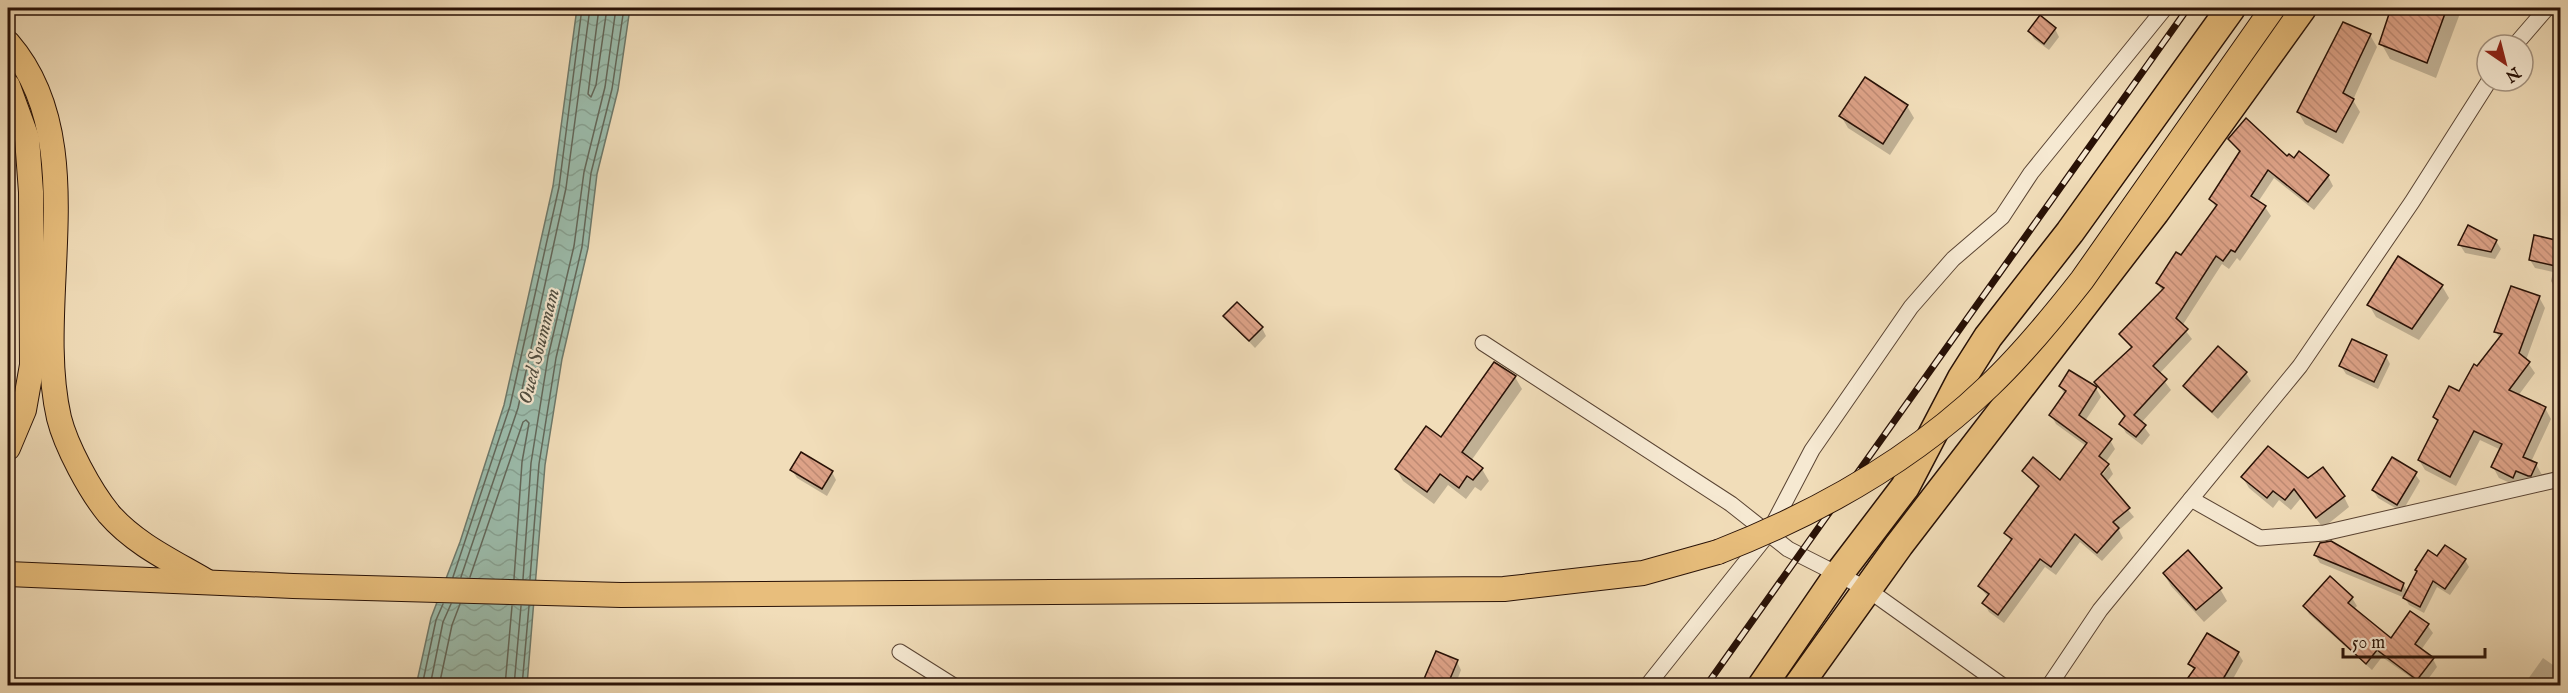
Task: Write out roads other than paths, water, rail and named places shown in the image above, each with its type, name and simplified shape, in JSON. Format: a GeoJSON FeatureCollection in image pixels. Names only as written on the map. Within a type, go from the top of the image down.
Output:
{"type":"FeatureCollection","features":[{"type":"Feature","properties":{"kind":"highway"},"geometry":{"type":"LineString","coordinates":[[1762,686],[1838,575],[1905,487],[1962,378],[1988,337],[2070,232],[2231,8]]}},
{"type":"Feature","properties":{"kind":"highway"},"geometry":{"type":"LineString","coordinates":[[1798,686],[1867,589],[2156,212],[2302,8]]}},
{"type":"Feature","properties":{"kind":"main road"},"geometry":{"type":"LineString","coordinates":[[8,574],[293,586],[621,595],[1504,589],[1643,573],[1718,552],[1777,529],[1863,483],[1962,411],[1990,386],[2050,320],[2082,280],[2273,8]]}},
{"type":"Feature","properties":{"kind":"main road"},"geometry":{"type":"LineString","coordinates":[[8,43],[23,61],[45,112],[54,163],[54,373],[59,419],[80,467],[109,514],[140,543],[210,583]]}},
{"type":"Feature","properties":{"kind":"main road"},"geometry":{"type":"LineString","coordinates":[[8,86],[27,138],[31,192],[32,353],[24,410],[8,448]]}},
{"type":"Feature","properties":{"kind":"main road"},"geometry":{"type":"LineString","coordinates":[[8,584],[77,576]]}},
{"type":"Feature","properties":{"kind":"street"},"geometry":{"type":"LineString","coordinates":[[1647,686],[1768,534],[1812,450],[1911,307],[1953,259],[2002,216],[2031,173],[2165,8]]}},
{"type":"Feature","properties":{"kind":"street"},"geometry":{"type":"LineString","coordinates":[[2525,33],[2547,8]]}},
{"type":"Feature","properties":{"kind":"street"},"geometry":{"type":"LineString","coordinates":[[2049,686],[2100,610],[2300,366],[2412,202],[2481,93]]}},
{"type":"Feature","properties":{"kind":"street"},"geometry":{"type":"LineString","coordinates":[[1483,343],[1731,504],[1788,549],[1867,589],[2003,686]]}},
{"type":"Feature","properties":{"kind":"street"},"geometry":{"type":"LineString","coordinates":[[2192,499],[2260,538],[2324,533],[2560,479]]}},
{"type":"Feature","properties":{"kind":"street"},"geometry":{"type":"LineString","coordinates":[[900,652],[954,686]]}},
{"type":"Feature","properties":{"kind":"water","name":"Oued Soummam"},"geometry":{"type":"Polygon","coordinates":[[[577,8],[630,8],[618,90],[597,174],[588,248],[562,359],[545,465],[527,685],[416,686],[431,618],[460,542],[504,405],[553,186],[577,8]]]}},
{"type":"Feature","properties":{"kind":"railway"},"geometry":{"type":"LineString","coordinates":[[1706,686],[2188,8]]}}]}
